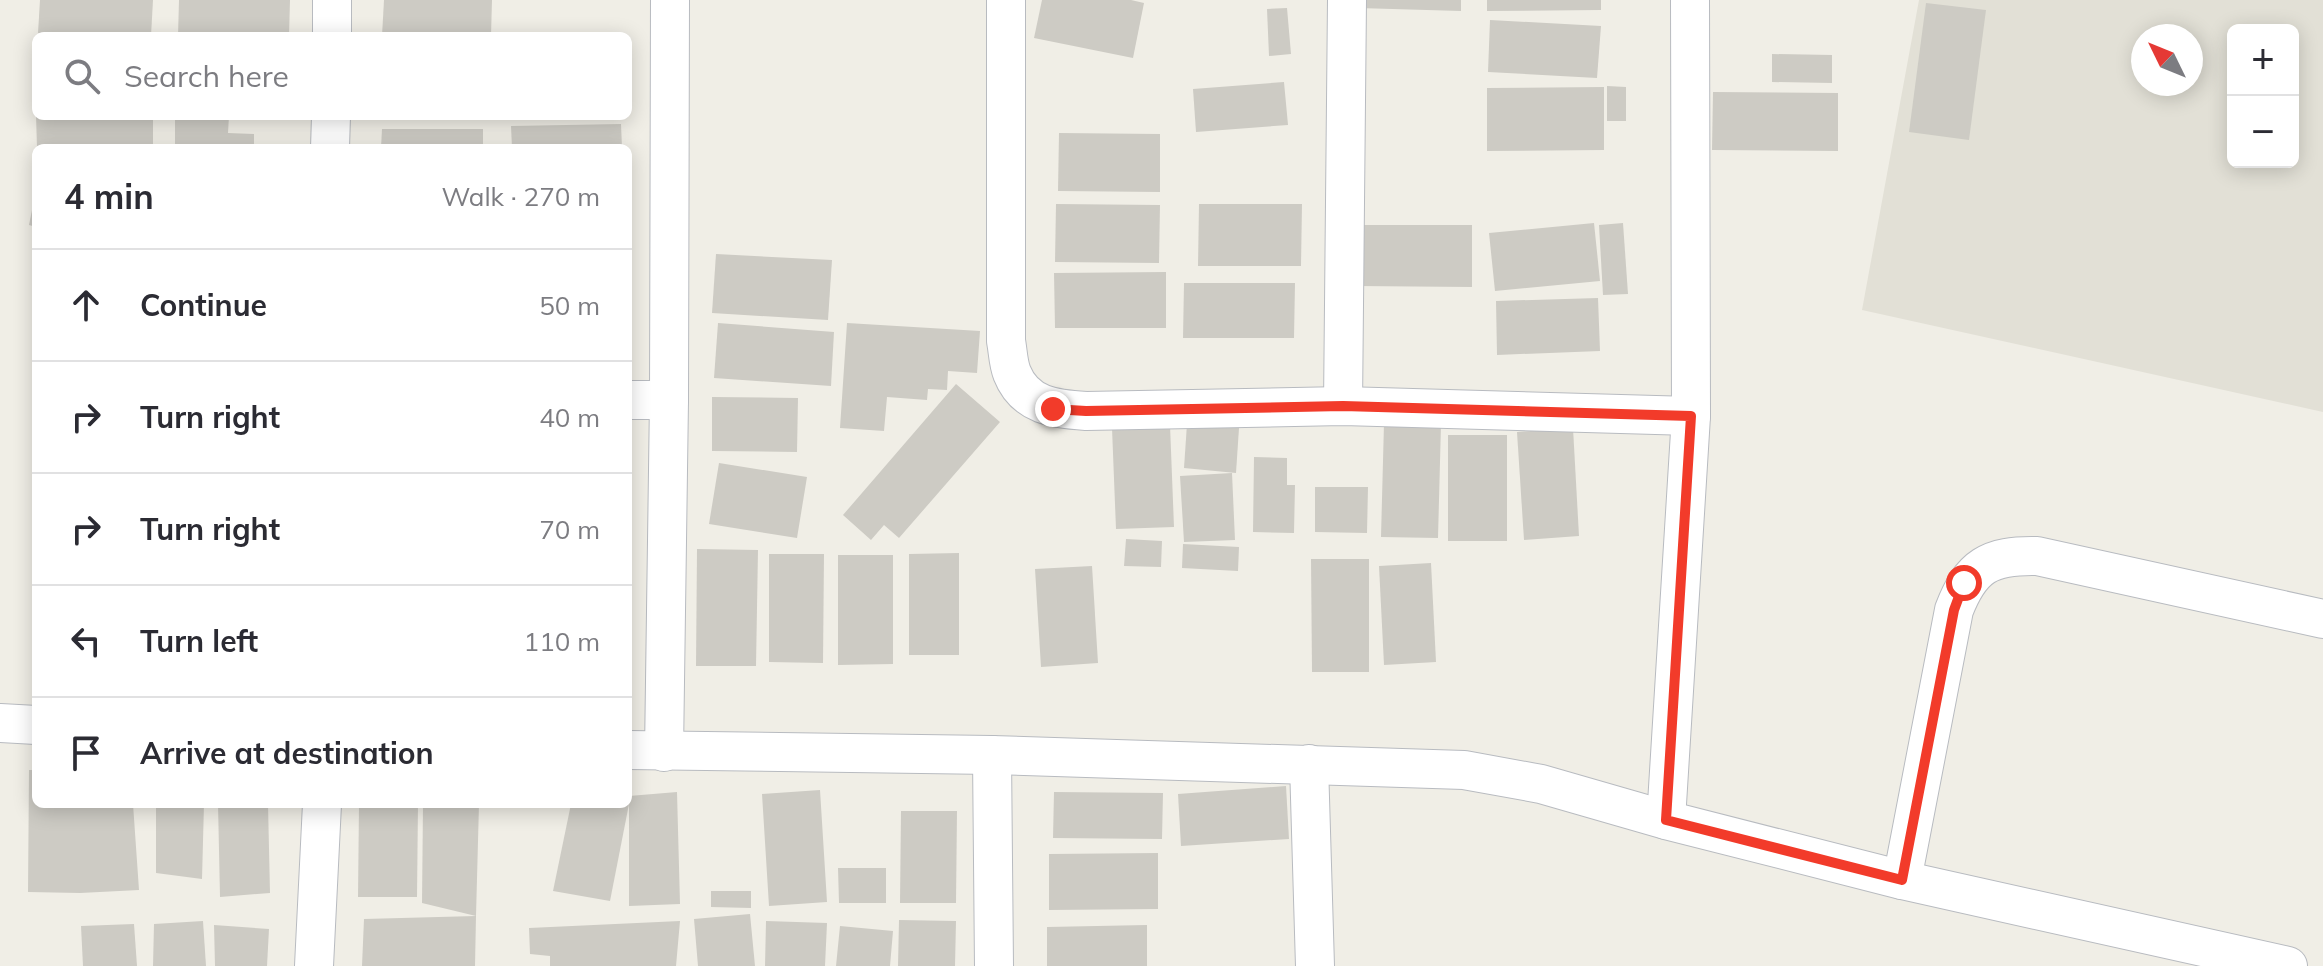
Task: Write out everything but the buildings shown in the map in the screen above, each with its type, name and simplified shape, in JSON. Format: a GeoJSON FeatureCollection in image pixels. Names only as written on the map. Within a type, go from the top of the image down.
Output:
{"type":"FeatureCollection","features":[{"type":"Feature","properties":{"kind":"street"},"geometry":{"type":"LineString","coordinates":[[332,0],[332,32]]}},
{"type":"Feature","properties":{"kind":"street"},"geometry":{"type":"LineString","coordinates":[[670,0],[669,400],[646,751],[992,755],[1464,770],[1541,784],[1666,820],[2233,960],[2288,966]]}},
{"type":"Feature","properties":{"kind":"street"},"geometry":{"type":"LineString","coordinates":[[1006,0],[1006,341],[1012,373],[1027,396],[1053,409],[1086,411],[1343,406],[1691,416]]}},
{"type":"Feature","properties":{"kind":"street"},"geometry":{"type":"LineString","coordinates":[[1343,406],[1347,0]]}},
{"type":"Feature","properties":{"kind":"street"},"geometry":{"type":"LineString","coordinates":[[1666,820],[1691,416],[1690,0]]}},
{"type":"Feature","properties":{"kind":"street"},"geometry":{"type":"LineString","coordinates":[[330,144],[331,120]]}},
{"type":"Feature","properties":{"kind":"street"},"geometry":{"type":"LineString","coordinates":[[632,400],[669,400]]}},
{"type":"Feature","properties":{"kind":"street"},"geometry":{"type":"LineString","coordinates":[[1902,880],[1954,610],[1964,583],[1984,566],[2008,555],[2037,556],[2323,619]]}},
{"type":"Feature","properties":{"kind":"street"},"geometry":{"type":"LineString","coordinates":[[0,723],[32,725]]}},
{"type":"Feature","properties":{"kind":"street"},"geometry":{"type":"LineString","coordinates":[[992,755],[994,966]]}},
{"type":"Feature","properties":{"kind":"street"},"geometry":{"type":"LineString","coordinates":[[1309,764],[1315,966]]}},
{"type":"Feature","properties":{"kind":"street"},"geometry":{"type":"LineString","coordinates":[[314,966],[322,808]]}},
{"type":"Feature","properties":{"kind":"shaded area"},"geometry":{"type":"Polygon","coordinates":[[[1919,0],[2323,0],[2323,412],[1862,310],[1919,0]]]}},
{"type":"Feature","properties":{"kind":"route"},"geometry":{"type":"LineString","coordinates":[[1053,409],[1343,406],[1691,416],[1666,820],[1902,880],[1954,610],[1964,583]]}}]}
